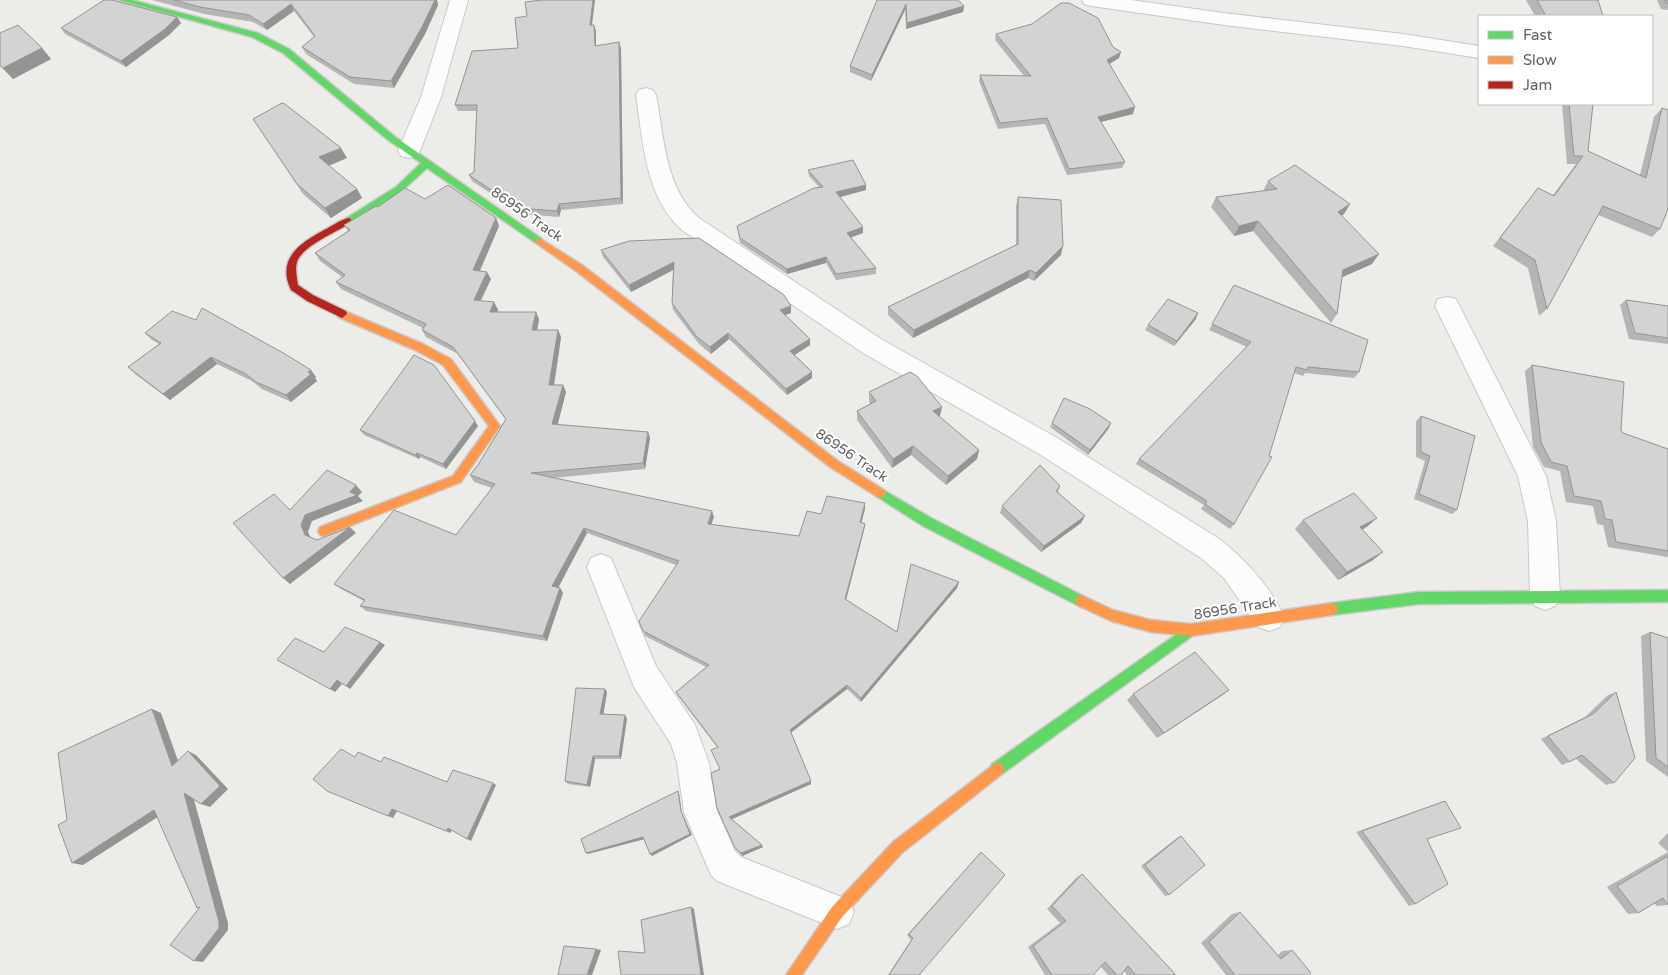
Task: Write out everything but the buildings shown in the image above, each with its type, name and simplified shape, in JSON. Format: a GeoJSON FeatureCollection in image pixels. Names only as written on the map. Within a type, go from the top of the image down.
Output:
{"type":"FeatureCollection","features":[{"type":"Feature","properties":{"kind":"street","name":"86956 Track"},"geometry":{"type":"LineString","coordinates":[[124,0],[255,35],[286,51],[314,76],[409,151],[579,268],[834,464],[927,522],[1067,595],[1111,615],[1151,626],[1191,630],[1269,617],[1419,598],[1668,596]]}},
{"type":"Feature","properties":{"kind":"street"},"geometry":{"type":"LineString","coordinates":[[409,151],[431,97],[459,0]]}},
{"type":"Feature","properties":{"kind":"street"},"geometry":{"type":"LineString","coordinates":[[1091,0],[1224,19],[1403,40],[1478,52]]}},
{"type":"Feature","properties":{"kind":"street"},"geometry":{"type":"LineString","coordinates":[[646,95],[661,171],[670,201],[681,216],[698,230],[872,346],[1050,448],[1210,549],[1234,569],[1269,617]]}},
{"type":"Feature","properties":{"kind":"street"},"geometry":{"type":"LineString","coordinates":[[324,531],[457,479],[496,426],[446,362],[420,347],[331,309],[294,287],[291,272],[294,257],[308,245],[399,189],[427,163]]}},
{"type":"Feature","properties":{"kind":"street"},"geometry":{"type":"LineString","coordinates":[[1447,306],[1532,476],[1540,503],[1542,519],[1544,596]]}},
{"type":"Feature","properties":{"kind":"street"},"geometry":{"type":"LineString","coordinates":[[600,567],[645,676],[684,736],[693,762],[702,812],[723,863],[729,869],[837,912]]}},
{"type":"Feature","properties":{"kind":"street"},"geometry":{"type":"LineString","coordinates":[[793,975],[837,912],[898,847],[1013,757],[1191,630]]}},
{"type":"Feature","properties":{"kind":"traffic: fast"},"geometry":{"type":"LineString","coordinates":[[123,0],[255,35],[286,51],[391,138],[539,241]]}},
{"type":"Feature","properties":{"kind":"traffic: fast"},"geometry":{"type":"LineString","coordinates":[[348,221],[399,189],[427,163]]}},
{"type":"Feature","properties":{"kind":"traffic: fast"},"geometry":{"type":"LineString","coordinates":[[880,493],[927,522],[1081,601]]}},
{"type":"Feature","properties":{"kind":"traffic: fast"},"geometry":{"type":"LineString","coordinates":[[1332,609],[1419,598],[1668,596]]}},
{"type":"Feature","properties":{"kind":"traffic: fast"},"geometry":{"type":"LineString","coordinates":[[997,769],[1191,630]]}},
{"type":"Feature","properties":{"kind":"traffic: slow"},"geometry":{"type":"LineString","coordinates":[[539,241],[579,268],[834,464],[880,493]]}},
{"type":"Feature","properties":{"kind":"traffic: slow"},"geometry":{"type":"LineString","coordinates":[[324,531],[457,479],[495,426],[447,362],[419,347],[342,314]]}},
{"type":"Feature","properties":{"kind":"traffic: slow"},"geometry":{"type":"LineString","coordinates":[[1081,601],[1111,615],[1151,626],[1191,630],[1332,609]]}},
{"type":"Feature","properties":{"kind":"traffic: slow"},"geometry":{"type":"LineString","coordinates":[[793,975],[837,912],[898,847],[997,769]]}},
{"type":"Feature","properties":{"kind":"traffic: jam"},"geometry":{"type":"LineString","coordinates":[[342,314],[310,298],[294,287],[292,267],[295,256],[305,246],[348,221]]}}]}
